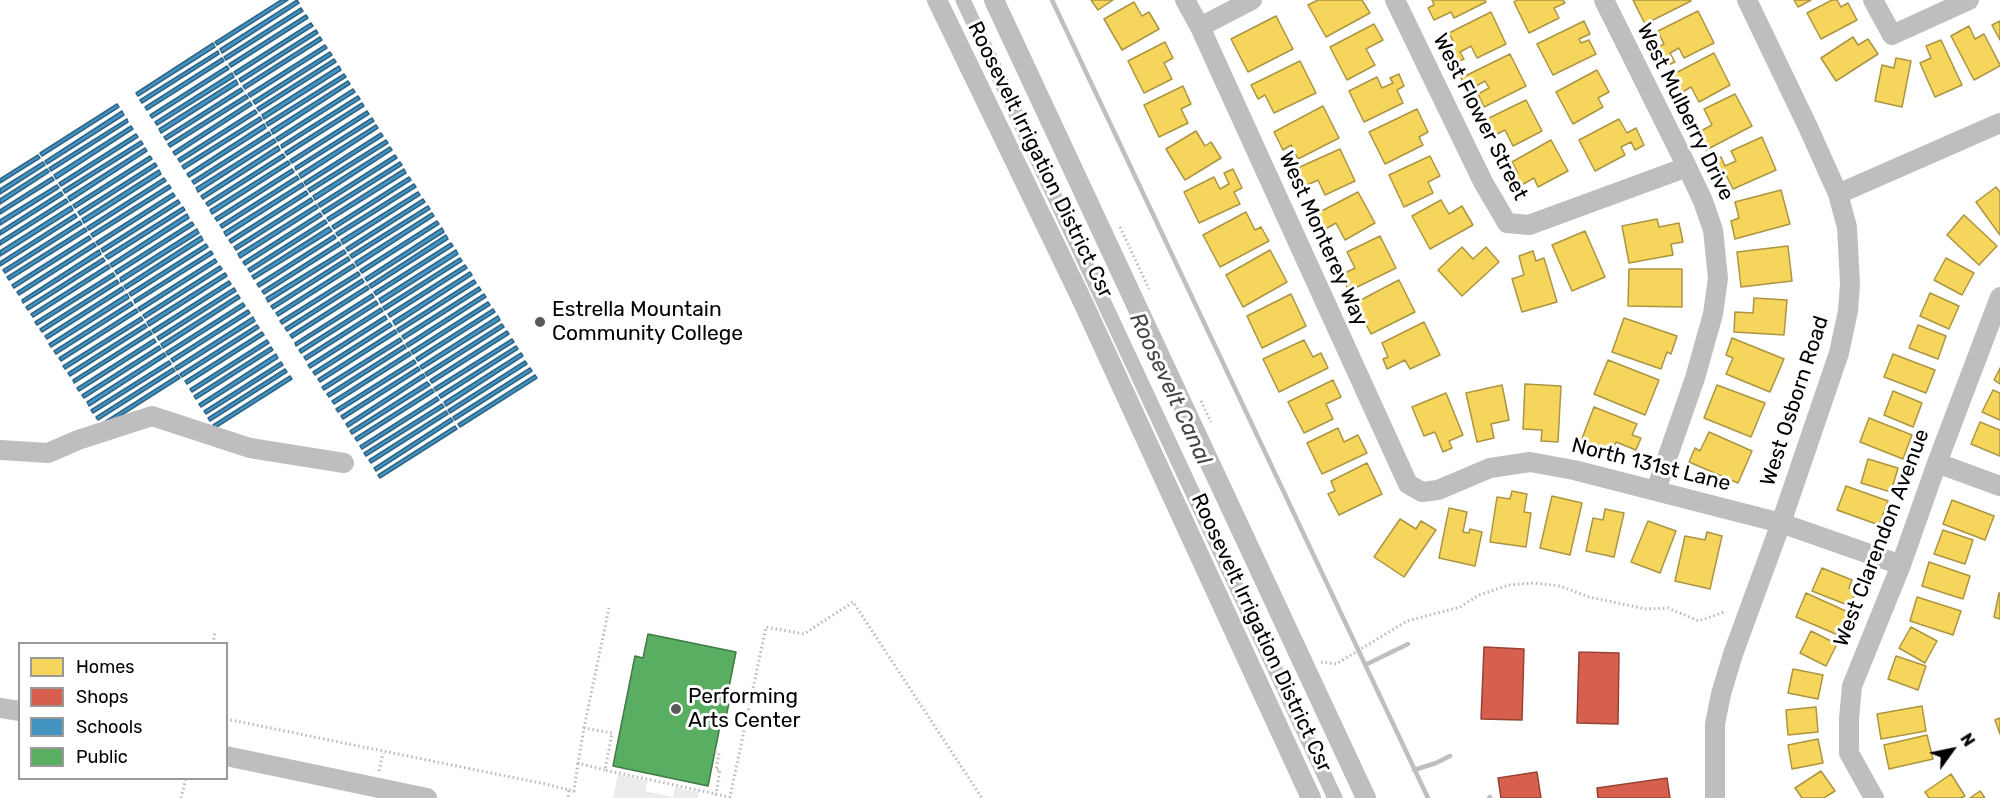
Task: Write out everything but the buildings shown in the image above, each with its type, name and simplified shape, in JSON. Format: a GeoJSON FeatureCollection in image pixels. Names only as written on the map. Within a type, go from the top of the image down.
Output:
{"type":"FeatureCollection","features":[{"type":"Feature","properties":{"kind":"street","name":"Roosevelt Irrigation District Csr"},"geometry":{"type":"LineString","coordinates":[[937,0],[1080,296],[1311,798]]}},
{"type":"Feature","properties":{"kind":"street","name":"Roosevelt Irrigation District Csr"},"geometry":{"type":"LineString","coordinates":[[994,0],[1366,798]]}},
{"type":"Feature","properties":{"kind":"street","name":"West Monterey Way"},"geometry":{"type":"LineString","coordinates":[[1185,0],[1200,27],[1408,484],[1422,492]]}},
{"type":"Feature","properties":{"kind":"street"},"geometry":{"type":"LineString","coordinates":[[1200,27],[1252,0]]}},
{"type":"Feature","properties":{"kind":"street","name":"West Flower Street"},"geometry":{"type":"LineString","coordinates":[[1395,0],[1483,182],[1507,224],[1530,225],[1687,167]]}},
{"type":"Feature","properties":{"kind":"street","name":"West Mulberry Drive"},"geometry":{"type":"LineString","coordinates":[[1604,0],[1687,167],[1703,201],[1713,230],[1718,278],[1713,314],[1695,378],[1656,490]]}},
{"type":"Feature","properties":{"kind":"street","name":"West Osborn Road"},"geometry":{"type":"LineString","coordinates":[[1718,795],[1715,724],[1721,694],[1732,654],[1781,523],[1839,353],[1848,311],[1850,259],[1847,227],[1838,194],[1747,0]]}},
{"type":"Feature","properties":{"kind":"street"},"geometry":{"type":"LineString","coordinates":[[1873,0],[1892,35],[1969,0]]}},
{"type":"Feature","properties":{"kind":"street"},"geometry":{"type":"LineString","coordinates":[[1838,194],[2000,123]]}},
{"type":"Feature","properties":{"kind":"street","name":"West Clarendon Avenue"},"geometry":{"type":"LineString","coordinates":[[1874,798],[1849,753],[1852,686],[1901,565],[2000,297]]}},
{"type":"Feature","properties":{"kind":"street"},"geometry":{"type":"LineString","coordinates":[[0,450],[48,453],[78,440],[152,416],[249,448],[344,463]]}},
{"type":"Feature","properties":{"kind":"street","name":"North 131st Lane"},"geometry":{"type":"LineString","coordinates":[[1422,492],[1438,490],[1490,468],[1530,462],[1574,470],[1781,523],[1901,565]]}},
{"type":"Feature","properties":{"kind":"street"},"geometry":{"type":"LineString","coordinates":[[1937,463],[2000,486]]}},
{"type":"Feature","properties":{"kind":"street"},"geometry":{"type":"LineString","coordinates":[[0,708],[18,711]]}},
{"type":"Feature","properties":{"kind":"street"},"geometry":{"type":"LineString","coordinates":[[228,756],[427,798]]}},
{"type":"Feature","properties":{"kind":"path"},"geometry":{"type":"LineString","coordinates":[[1116,218],[1136,257],[1153,299]]}},
{"type":"Feature","properties":{"kind":"path"},"geometry":{"type":"LineString","coordinates":[[1200,399],[1214,428]]}},
{"type":"Feature","properties":{"kind":"path"},"geometry":{"type":"LineString","coordinates":[[1317,656],[1322,663],[1336,664],[1407,621],[1460,607],[1479,595],[1509,585],[1533,583],[1560,586],[1589,597],[1646,609],[1668,608],[1699,621],[1724,612]]}},
{"type":"Feature","properties":{"kind":"path"},"geometry":{"type":"LineString","coordinates":[[578,763],[730,797],[766,627],[804,634],[853,602],[982,798]]}},
{"type":"Feature","properties":{"kind":"path"},"geometry":{"type":"LineString","coordinates":[[228,719],[574,791],[584,728],[609,608]]}},
{"type":"Feature","properties":{"kind":"path"},"geometry":{"type":"LineString","coordinates":[[213,642],[215,632]]}},
{"type":"Feature","properties":{"kind":"path"},"geometry":{"type":"LineString","coordinates":[[584,728],[612,733],[605,770]]}},
{"type":"Feature","properties":{"kind":"path"},"geometry":{"type":"LineString","coordinates":[[715,752],[719,753],[716,770],[720,770],[716,794]]}},
{"type":"Feature","properties":{"kind":"path"},"geometry":{"type":"LineString","coordinates":[[181,798],[186,780]]}},
{"type":"Feature","properties":{"kind":"path"},"geometry":{"type":"LineString","coordinates":[[568,798],[569,790]]}},
{"type":"Feature","properties":{"kind":"shaded area"},"geometry":{"type":"Polygon","coordinates":[[[618,774],[648,781],[645,791],[673,797],[675,787],[699,792],[698,798],[613,798],[618,774]]]}},
{"type":"Feature","properties":{"kind":"waterway","name":"Roosevelt Canal"},"geometry":{"type":"LineString","coordinates":[[963,0],[1335,798]]}},
{"type":"Feature","properties":{"kind":"waterway"},"geometry":{"type":"LineString","coordinates":[[1052,0],[1428,798]]}},
{"type":"Feature","properties":{"kind":"waterway"},"geometry":{"type":"LineString","coordinates":[[1365,665],[1408,644]]}},
{"type":"Feature","properties":{"kind":"waterway"},"geometry":{"type":"LineString","coordinates":[[1414,770],[1450,756]]}},
{"type":"Feature","properties":{"kind":"place","name":"Estrella Mountain Community College"},"geometry":{"type":"Point","coordinates":[540,322]}},
{"type":"Feature","properties":{"kind":"place","name":"Performing Arts Center"},"geometry":{"type":"Point","coordinates":[676,709]}}]}
